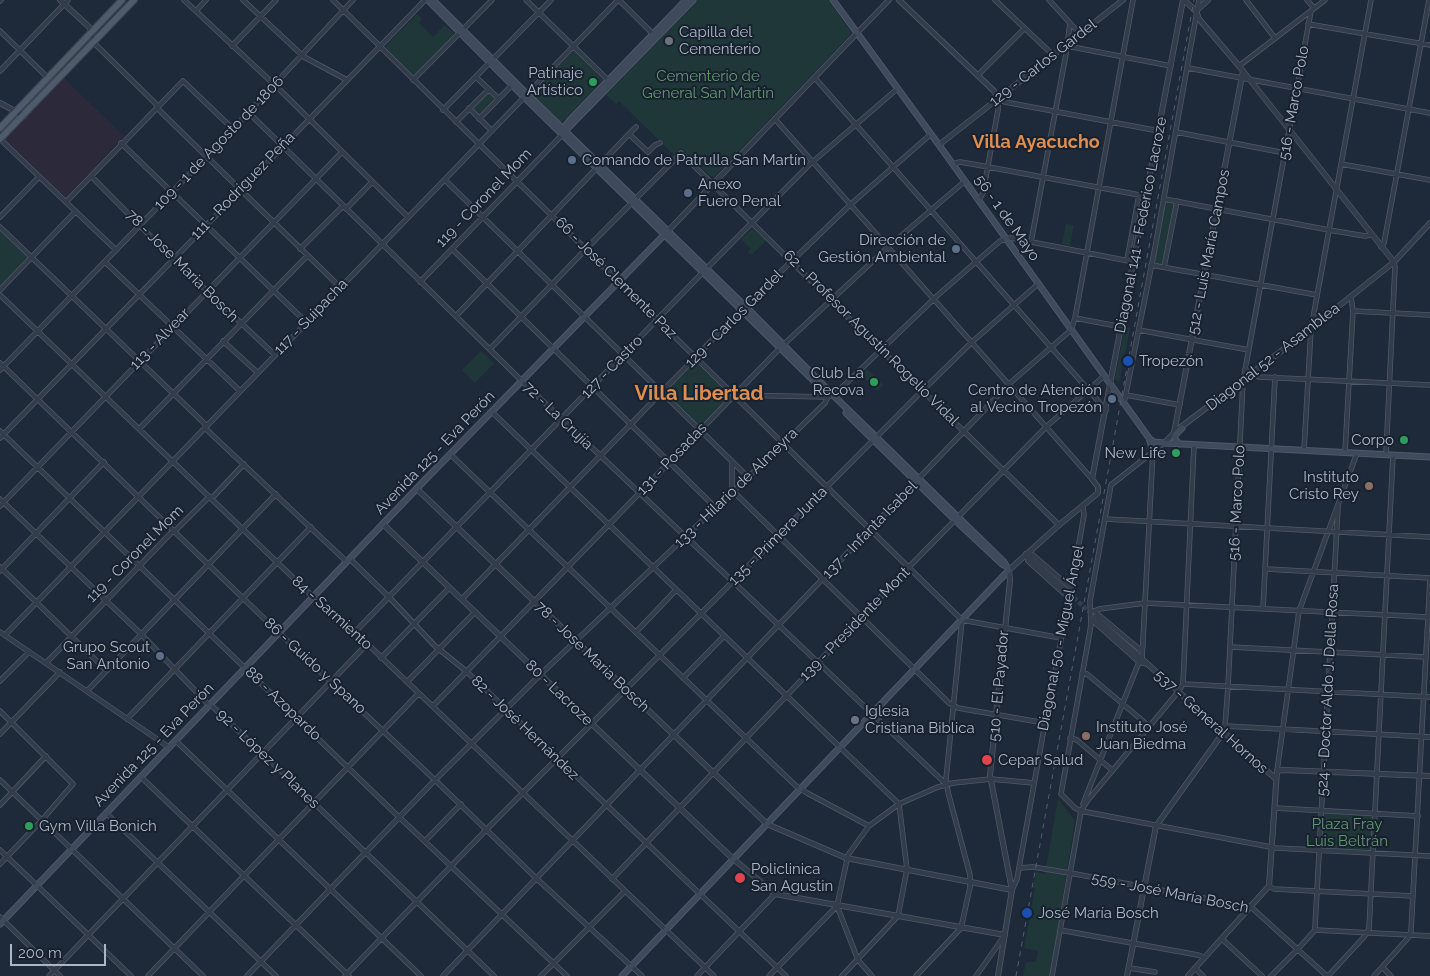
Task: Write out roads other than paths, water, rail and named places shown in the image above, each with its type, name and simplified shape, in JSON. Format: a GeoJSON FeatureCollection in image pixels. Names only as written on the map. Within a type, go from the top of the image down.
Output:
{"type":"FeatureCollection","features":[{"type":"Feature","properties":{"kind":"main road"},"geometry":{"type":"LineString","coordinates":[[0,128],[122,0]]}},
{"type":"Feature","properties":{"kind":"main road"},"geometry":{"type":"LineString","coordinates":[[0,139],[134,0]]}},
{"type":"Feature","properties":{"kind":"main road"},"geometry":{"type":"LineString","coordinates":[[426,0],[461,31]]}},
{"type":"Feature","properties":{"kind":"main road"},"geometry":{"type":"LineString","coordinates":[[433,0],[526,96],[782,345],[830,396],[1004,562],[1007,568],[915,670],[622,976]]}},
{"type":"Feature","properties":{"kind":"main road","name":"119 - Coronel Mom"},"geometry":{"type":"LineString","coordinates":[[655,36],[686,0]]}},
{"type":"Feature","properties":{"kind":"main road","name":"119 - Coronel Mom"},"geometry":{"type":"LineString","coordinates":[[564,133],[566,125],[693,0]]}},
{"type":"Feature","properties":{"kind":"main road","name":"56 - 1 de Mayo"},"geometry":{"type":"LineString","coordinates":[[833,0],[932,134],[1005,239],[1149,438],[1153,451]]}},
{"type":"Feature","properties":{"kind":"main road"},"geometry":{"type":"LineString","coordinates":[[492,62],[512,85],[526,96]]}},
{"type":"Feature","properties":{"kind":"main road","name":"Avenida 125 - Eva Perón"},"geometry":{"type":"LineString","coordinates":[[1,921],[666,233]]}},
{"type":"Feature","properties":{"kind":"main road"},"geometry":{"type":"LineString","coordinates":[[1179,444],[1174,437],[1182,428]]}},
{"type":"Feature","properties":{"kind":"main road"},"geometry":{"type":"LineString","coordinates":[[1149,438],[1154,442],[1164,443],[1430,457]]}},
{"type":"Feature","properties":{"kind":"street"},"geometry":{"type":"LineString","coordinates":[[184,0],[308,118],[408,217]]}},
{"type":"Feature","properties":{"kind":"street"},"geometry":{"type":"LineString","coordinates":[[196,11],[206,0]]}},
{"type":"Feature","properties":{"kind":"street"},"geometry":{"type":"LineString","coordinates":[[244,0],[301,55],[347,80]]}},
{"type":"Feature","properties":{"kind":"street"},"geometry":{"type":"LineString","coordinates":[[232,46],[276,0]]}},
{"type":"Feature","properties":{"kind":"street","name":"66 - José Clemente Paz"},"geometry":{"type":"LineString","coordinates":[[332,0],[962,620]]}},
{"type":"Feature","properties":{"kind":"street","name":"109 - 1 de Agosto de 1806"},"geometry":{"type":"LineString","coordinates":[[0,370],[249,113],[353,0]]}},
{"type":"Feature","properties":{"kind":"street","name":"111 - Rodríguez Peña"},"geometry":{"type":"LineString","coordinates":[[1,435],[106,330],[308,118],[426,0]]}},
{"type":"Feature","properties":{"kind":"street"},"geometry":{"type":"LineString","coordinates":[[413,80],[492,0]]}},
{"type":"Feature","properties":{"kind":"street"},"geometry":{"type":"LineString","coordinates":[[526,0],[610,82]]}},
{"type":"Feature","properties":{"kind":"street"},"geometry":{"type":"LineString","coordinates":[[443,110],[551,0]]}},
{"type":"Feature","properties":{"kind":"street"},"geometry":{"type":"LineString","coordinates":[[618,0],[655,36]]}},
{"type":"Feature","properties":{"kind":"street","name":"117 - Suipacha"},"geometry":{"type":"LineString","coordinates":[[5,635],[618,0]]}},
{"type":"Feature","properties":{"kind":"street","name":"Avenida 125 - Eva Perón"},"geometry":{"type":"LineString","coordinates":[[666,233],[889,0]]}},
{"type":"Feature","properties":{"kind":"street"},"geometry":{"type":"LineString","coordinates":[[899,0],[997,94],[998,110],[982,197],[979,200]]}},
{"type":"Feature","properties":{"kind":"street"},"geometry":{"type":"LineString","coordinates":[[995,0],[1053,55]]}},
{"type":"Feature","properties":{"kind":"street"},"geometry":{"type":"LineString","coordinates":[[1050,0],[1080,34]]}},
{"type":"Feature","properties":{"kind":"street","name":"129 - Carlos Gardel"},"geometry":{"type":"LineString","coordinates":[[939,145],[1123,0]]}},
{"type":"Feature","properties":{"kind":"street"},"geometry":{"type":"LineString","coordinates":[[1071,330],[1076,318],[1133,0]]}},
{"type":"Feature","properties":{"kind":"street"},"geometry":{"type":"LineString","coordinates":[[1184,0],[1196,12],[1199,19],[1239,66],[1381,248],[1394,262],[1386,454]]}},
{"type":"Feature","properties":{"kind":"street","name":"Diagonal 141 - Federico Lacroze"},"geometry":{"type":"LineString","coordinates":[[1092,480],[1184,0]]}},
{"type":"Feature","properties":{"kind":"street"},"geometry":{"type":"LineString","coordinates":[[1124,404],[1164,199],[1199,0]]}},
{"type":"Feature","properties":{"kind":"street"},"geometry":{"type":"LineString","coordinates":[[1196,12],[1208,0]]}},
{"type":"Feature","properties":{"kind":"street"},"geometry":{"type":"LineString","coordinates":[[1246,0],[1275,38]]}},
{"type":"Feature","properties":{"kind":"street"},"geometry":{"type":"LineString","coordinates":[[1307,0],[1312,10]]}},
{"type":"Feature","properties":{"kind":"street"},"geometry":{"type":"LineString","coordinates":[[1239,66],[1324,0]]}},
{"type":"Feature","properties":{"kind":"street"},"geometry":{"type":"LineString","coordinates":[[1304,450],[1311,329],[1371,0]]}},
{"type":"Feature","properties":{"kind":"street"},"geometry":{"type":"LineString","coordinates":[[1381,248],[1384,243],[1428,0]]}},
{"type":"Feature","properties":{"kind":"street"},"geometry":{"type":"LineString","coordinates":[[0,71],[64,1],[92,32],[94,43],[306,256],[340,287]]}},
{"type":"Feature","properties":{"kind":"street","name":"516 - Marco Polo"},"geometry":{"type":"LineString","coordinates":[[1128,976],[1156,826],[1226,726],[1243,381],[1312,10]]}},
{"type":"Feature","properties":{"kind":"street"},"geometry":{"type":"LineString","coordinates":[[1031,242],[1056,111],[1070,23]]}},
{"type":"Feature","properties":{"kind":"street"},"geometry":{"type":"LineString","coordinates":[[1308,24],[1430,45]]}},
{"type":"Feature","properties":{"kind":"street"},"geometry":{"type":"LineString","coordinates":[[978,75],[1024,29]]}},
{"type":"Feature","properties":{"kind":"street"},"geometry":{"type":"LineString","coordinates":[[0,31],[48,78]]}},
{"type":"Feature","properties":{"kind":"street"},"geometry":{"type":"LineString","coordinates":[[1067,45],[1171,66]]}},
{"type":"Feature","properties":{"kind":"street"},"geometry":{"type":"LineString","coordinates":[[1188,68],[1430,112]]}},
{"type":"Feature","properties":{"kind":"street","name":"512 - Luis María Campos"},"geometry":{"type":"LineString","coordinates":[[1174,433],[1243,71]]}},
{"type":"Feature","properties":{"kind":"street"},"geometry":{"type":"LineString","coordinates":[[476,77],[498,98]]}},
{"type":"Feature","properties":{"kind":"street"},"geometry":{"type":"LineString","coordinates":[[815,78],[1106,410]]}},
{"type":"Feature","properties":{"kind":"street"},"geometry":{"type":"LineString","coordinates":[[66,202],[183,81],[233,129]]}},
{"type":"Feature","properties":{"kind":"street"},"geometry":{"type":"LineString","coordinates":[[479,119],[512,85]]}},
{"type":"Feature","properties":{"kind":"street"},"geometry":{"type":"LineString","coordinates":[[456,122],[488,89]]}},
{"type":"Feature","properties":{"kind":"street","name":"127 - Castro"},"geometry":{"type":"LineString","coordinates":[[355,632],[705,270],[813,162],[897,89]]}},
{"type":"Feature","properties":{"kind":"street"},"geometry":{"type":"LineString","coordinates":[[998,99],[1005,102],[1159,131]]}},
{"type":"Feature","properties":{"kind":"street"},"geometry":{"type":"LineString","coordinates":[[0,103],[24,116]]}},
{"type":"Feature","properties":{"kind":"street"},"geometry":{"type":"LineString","coordinates":[[469,108],[492,131]]}},
{"type":"Feature","properties":{"kind":"street","name":"72 - La Crujía"},"geometry":{"type":"LineString","coordinates":[[249,113],[522,382],[946,784]]}},
{"type":"Feature","properties":{"kind":"street"},"geometry":{"type":"LineString","coordinates":[[775,119],[1098,487],[1098,493],[1083,507],[1059,524],[1026,554],[1007,568]]}},
{"type":"Feature","properties":{"kind":"street"},"geometry":{"type":"LineString","coordinates":[[456,316],[636,127]]}},
{"type":"Feature","properties":{"kind":"street"},"geometry":{"type":"LineString","coordinates":[[1176,132],[1285,153]]}},
{"type":"Feature","properties":{"kind":"street","name":"119 - Coronel Mom"},"geometry":{"type":"LineString","coordinates":[[420,282],[564,133]]}},
{"type":"Feature","properties":{"kind":"street"},"geometry":{"type":"LineString","coordinates":[[630,134],[648,152],[655,145],[660,144]]}},
{"type":"Feature","properties":{"kind":"street","name":"129 - Carlos Gardel"},"geometry":{"type":"LineString","coordinates":[[462,599],[744,308],[851,204],[932,134]]}},
{"type":"Feature","properties":{"kind":"street"},"geometry":{"type":"LineString","coordinates":[[0,139],[116,250]]}},
{"type":"Feature","properties":{"kind":"street"},"geometry":{"type":"LineString","coordinates":[[122,143],[306,322]]}},
{"type":"Feature","properties":{"kind":"street","name":"113 - Alvear"},"geometry":{"type":"LineString","coordinates":[[1,503],[342,152]]}},
{"type":"Feature","properties":{"kind":"street","name":"62 - Profesor Agustín Rogelio Vidal"},"geometry":{"type":"LineString","coordinates":[[634,202],[681,152],[1059,524]]}},
{"type":"Feature","properties":{"kind":"street"},"geometry":{"type":"LineString","coordinates":[[953,164],[960,162],[987,166],[1146,196]]}},
{"type":"Feature","properties":{"kind":"street"},"geometry":{"type":"LineString","coordinates":[[1341,164],[1430,180]]}},
{"type":"Feature","properties":{"kind":"street","name":"78 - Jose Maria Bosch"},"geometry":{"type":"LineString","coordinates":[[91,176],[173,259],[274,355]]}},
{"type":"Feature","properties":{"kind":"street"},"geometry":{"type":"LineString","coordinates":[[0,217],[39,177]]}},
{"type":"Feature","properties":{"kind":"street"},"geometry":{"type":"LineString","coordinates":[[445,180],[748,477]]}},
{"type":"Feature","properties":{"kind":"street","name":"131 - Posadas"},"geometry":{"type":"LineString","coordinates":[[432,706],[782,345],[888,247],[964,181]]}},
{"type":"Feature","properties":{"kind":"street"},"geometry":{"type":"LineString","coordinates":[[300,249],[372,182]]}},
{"type":"Feature","properties":{"kind":"street","name":"Diagonal 141 - Federico Lacroze"},"geometry":{"type":"LineString","coordinates":[[1127,260],[1139,195]]}},
{"type":"Feature","properties":{"kind":"street"},"geometry":{"type":"LineString","coordinates":[[1164,199],[1329,230],[1365,236],[1371,234]]}},
{"type":"Feature","properties":{"kind":"street"},"geometry":{"type":"LineString","coordinates":[[1164,267],[1177,201]]}},
{"type":"Feature","properties":{"kind":"street"},"geometry":{"type":"LineString","coordinates":[[490,349],[634,202]]}},
{"type":"Feature","properties":{"kind":"street"},"geometry":{"type":"LineString","coordinates":[[0,290],[75,212]]}},
{"type":"Feature","properties":{"kind":"street","name":"Diagonal 52 - Asamblea"},"geometry":{"type":"LineString","coordinates":[[1105,519],[1112,485],[1174,433],[1311,329],[1394,262],[1430,223]]}},
{"type":"Feature","properties":{"kind":"street","name":"82 - José Hernández"},"geometry":{"type":"LineString","coordinates":[[0,227],[205,427],[311,527],[389,597],[438,649],[466,671],[786,976]]}},
{"type":"Feature","properties":{"kind":"street"},"geometry":{"type":"LineString","coordinates":[[1005,239],[1031,242],[1134,262]]}},
{"type":"Feature","properties":{"kind":"street","name":"133 - Hilario de Almeyra"},"geometry":{"type":"LineString","coordinates":[[247,976],[471,743],[540,675],[784,443],[830,396],[934,300],[1005,239]]}},
{"type":"Feature","properties":{"kind":"street"},"geometry":{"type":"LineString","coordinates":[[452,249],[716,508]]}},
{"type":"Feature","properties":{"kind":"street"},"geometry":{"type":"LineString","coordinates":[[139,429],[306,256]]}},
{"type":"Feature","properties":{"kind":"street"},"geometry":{"type":"LineString","coordinates":[[105,262],[240,391]]}},
{"type":"Feature","properties":{"kind":"street"},"geometry":{"type":"LineString","coordinates":[[1151,265],[1317,295]]}},
{"type":"Feature","properties":{"kind":"street","name":"135 - Primera Junta"},"geometry":{"type":"LineString","coordinates":[[347,975],[556,758],[923,390],[972,342],[1038,284]]}},
{"type":"Feature","properties":{"kind":"street","name":"84 - Sarmiento"},"geometry":{"type":"LineString","coordinates":[[0,295],[277,563],[310,594],[320,599],[355,632],[714,976]]}},
{"type":"Feature","properties":{"kind":"street"},"geometry":{"type":"LineString","coordinates":[[1345,452],[1353,311],[1351,297]]}},
{"type":"Feature","properties":{"kind":"street"},"geometry":{"type":"LineString","coordinates":[[1353,311],[1430,315]]}},
{"type":"Feature","properties":{"kind":"street"},"geometry":{"type":"LineString","coordinates":[[1076,318],[1122,327]]}},
{"type":"Feature","properties":{"kind":"street","name":"137 - Infanta Isabel"},"geometry":{"type":"LineString","coordinates":[[443,976],[1009,384],[1071,330]]}},
{"type":"Feature","properties":{"kind":"street"},"geometry":{"type":"LineString","coordinates":[[1139,330],[1249,350]]}},
{"type":"Feature","properties":{"kind":"street"},"geometry":{"type":"LineString","coordinates":[[223,341],[258,373]]}},
{"type":"Feature","properties":{"kind":"street","name":"86 - Guido y Spano"},"geometry":{"type":"LineString","coordinates":[[0,362],[279,633],[383,730],[536,878],[642,976]]}},
{"type":"Feature","properties":{"kind":"street"},"geometry":{"type":"LineString","coordinates":[[1245,369],[1259,376],[1430,385]]}},
{"type":"Feature","properties":{"kind":"street","name":"139 - Presidente Mont"},"geometry":{"type":"LineString","coordinates":[[612,878],[1046,427],[1104,376]]}},
{"type":"Feature","properties":{"kind":"street"},"geometry":{"type":"LineString","coordinates":[[1263,609],[1275,377]]}},
{"type":"Feature","properties":{"kind":"street"},"geometry":{"type":"LineString","coordinates":[[735,395],[830,396]]}},
{"type":"Feature","properties":{"kind":"street"},"geometry":{"type":"LineString","coordinates":[[1126,395],[1180,405]]}},
{"type":"Feature","properties":{"kind":"street"},"geometry":{"type":"LineString","coordinates":[[492,412],[899,804],[907,869],[898,916],[842,976]]}},
{"type":"Feature","properties":{"kind":"street","name":"88 - Azopardo"},"geometry":{"type":"LineString","coordinates":[[1,435],[70,498],[296,718],[567,976]]}},
{"type":"Feature","properties":{"kind":"street"},"geometry":{"type":"LineString","coordinates":[[1081,811],[1112,770],[1183,684],[1194,444]]}},
{"type":"Feature","properties":{"kind":"street"},"geometry":{"type":"LineString","coordinates":[[1052,976],[1081,811],[1140,661],[1143,646],[1153,451]]}},
{"type":"Feature","properties":{"kind":"street"},"geometry":{"type":"LineString","coordinates":[[1188,976],[1269,886],[1276,779],[1299,611],[1357,453]]}},
{"type":"Feature","properties":{"kind":"street"},"geometry":{"type":"LineString","coordinates":[[451,455],[800,790],[870,826]]}},
{"type":"Feature","properties":{"kind":"street"},"geometry":{"type":"LineString","coordinates":[[1328,976],[1368,932],[1393,455]]}},
{"type":"Feature","properties":{"kind":"street"},"geometry":{"type":"LineString","coordinates":[[104,462],[1,569],[106,670]]}},
{"type":"Feature","properties":{"kind":"street"},"geometry":{"type":"LineString","coordinates":[[732,462],[734,491],[915,670],[954,706],[1045,723]]}},
{"type":"Feature","properties":{"kind":"street","name":"119 - Coronel Mom"},"geometry":{"type":"LineString","coordinates":[[46,663],[174,531],[206,500],[211,498],[244,464]]}},
{"type":"Feature","properties":{"kind":"street","name":"78 - Jose Maria Bosch"},"geometry":{"type":"LineString","coordinates":[[417,489],[767,824]]}},
{"type":"Feature","properties":{"kind":"street"},"geometry":{"type":"LineString","coordinates":[[87,691],[276,494]]}},
{"type":"Feature","properties":{"kind":"street","name":"92 - López y Planes"},"geometry":{"type":"LineString","coordinates":[[1,503],[141,634],[210,705],[494,976]]}},
{"type":"Feature","properties":{"kind":"street","name":"Diagonal 50 - Miguel Ángel"},"geometry":{"type":"LineString","coordinates":[[998,976],[1012,890],[1016,883],[1069,598],[1083,517],[1083,507]]}},
{"type":"Feature","properties":{"kind":"street","name":"524 - Doctor Aldo J. Della Rosa"},"geometry":{"type":"LineString","coordinates":[[1315,930],[1338,507]]}},
{"type":"Feature","properties":{"kind":"street"},"geometry":{"type":"LineString","coordinates":[[1430,537],[1268,530],[1105,519],[1090,609],[1093,618],[1061,794],[1075,808],[1081,811],[1273,847],[1430,856]]}},
{"type":"Feature","properties":{"kind":"street","name":"80 - Lacroze"},"geometry":{"type":"LineString","coordinates":[[384,525],[734,860],[775,894]]}},
{"type":"Feature","properties":{"kind":"street"},"geometry":{"type":"LineString","coordinates":[[128,719],[311,527]]}},
{"type":"Feature","properties":{"kind":"street"},"geometry":{"type":"LineString","coordinates":[[1026,554],[1033,555],[1069,590]]}},
{"type":"Feature","properties":{"kind":"street"},"geometry":{"type":"LineString","coordinates":[[1026,554],[1069,590]]}},
{"type":"Feature","properties":{"kind":"street"},"geometry":{"type":"LineString","coordinates":[[1026,554],[1028,561],[1069,598]]}},
{"type":"Feature","properties":{"kind":"street","name":"510 - El Payador"},"geometry":{"type":"LineString","coordinates":[[1007,568],[1010,581],[990,779],[1012,890]]}},
{"type":"Feature","properties":{"kind":"street"},"geometry":{"type":"LineString","coordinates":[[1266,568],[1430,579],[1416,855],[1410,935],[1374,976]]}},
{"type":"Feature","properties":{"kind":"street"},"geometry":{"type":"LineString","coordinates":[[381,658],[449,588]]}},
{"type":"Feature","properties":{"kind":"street"},"geometry":{"type":"LineString","coordinates":[[636,632],[676,590]]}},
{"type":"Feature","properties":{"kind":"street"},"geometry":{"type":"LineString","coordinates":[[1095,611],[1146,603],[1428,617]]}},
{"type":"Feature","properties":{"kind":"street"},"geometry":{"type":"LineString","coordinates":[[1090,609],[1095,611],[1138,648],[1141,649],[1143,646]]}},
{"type":"Feature","properties":{"kind":"street"},"geometry":{"type":"LineString","coordinates":[[407,682],[475,612]]}},
{"type":"Feature","properties":{"kind":"street","name":"537 - General Hornos"},"geometry":{"type":"LineString","coordinates":[[1093,618],[1119,639],[1140,661]]}},
{"type":"Feature","properties":{"kind":"street","name":"537 - General Hornos"},"geometry":{"type":"LineString","coordinates":[[1093,618],[1276,779]]}},
{"type":"Feature","properties":{"kind":"street"},"geometry":{"type":"LineString","coordinates":[[916,976],[961,928],[970,880],[946,784],[962,620],[1061,638]]}},
{"type":"Feature","properties":{"kind":"street"},"geometry":{"type":"LineString","coordinates":[[0,632],[170,748]]}},
{"type":"Feature","properties":{"kind":"street"},"geometry":{"type":"LineString","coordinates":[[683,678],[724,636]]}},
{"type":"Feature","properties":{"kind":"street"},"geometry":{"type":"LineString","coordinates":[[49,976],[367,644]]}},
{"type":"Feature","properties":{"kind":"street"},"geometry":{"type":"LineString","coordinates":[[1230,647],[1426,657]]}},
{"type":"Feature","properties":{"kind":"street"},"geometry":{"type":"LineString","coordinates":[[0,681],[29,652]]}},
{"type":"Feature","properties":{"kind":"street"},"geometry":{"type":"LineString","coordinates":[[0,734],[60,672]]}},
{"type":"Feature","properties":{"kind":"street"},"geometry":{"type":"LineString","coordinates":[[1082,673],[1087,674],[1149,726]]}},
{"type":"Feature","properties":{"kind":"street"},"geometry":{"type":"LineString","coordinates":[[1183,684],[1430,697]]}},
{"type":"Feature","properties":{"kind":"street"},"geometry":{"type":"LineString","coordinates":[[148,976],[418,694]]}},
{"type":"Feature","properties":{"kind":"street"},"geometry":{"type":"LineString","coordinates":[[0,711],[73,785],[0,864]]}},
{"type":"Feature","properties":{"kind":"street"},"geometry":{"type":"LineString","coordinates":[[1226,726],[1430,737]]}},
{"type":"Feature","properties":{"kind":"street"},"geometry":{"type":"LineString","coordinates":[[1070,738],[1077,740],[1112,770]]}},
{"type":"Feature","properties":{"kind":"street"},"geometry":{"type":"LineString","coordinates":[[176,741],[421,976]]}},
{"type":"Feature","properties":{"kind":"street"},"geometry":{"type":"LineString","coordinates":[[0,804],[46,756]]}},
{"type":"Feature","properties":{"kind":"street"},"geometry":{"type":"LineString","coordinates":[[1277,772],[1283,770],[1324,771],[1430,776]]}},
{"type":"Feature","properties":{"kind":"street"},"geometry":{"type":"LineString","coordinates":[[141,777],[347,975]]}},
{"type":"Feature","properties":{"kind":"street"},"geometry":{"type":"LineString","coordinates":[[872,976],[858,960],[837,906],[846,858],[870,826],[899,804],[946,784],[990,779],[1034,783]]}},
{"type":"Feature","properties":{"kind":"street"},"geometry":{"type":"LineString","coordinates":[[0,780],[203,976]]}},
{"type":"Feature","properties":{"kind":"street"},"geometry":{"type":"LineString","coordinates":[[425,841],[460,804]]}},
{"type":"Feature","properties":{"kind":"street"},"geometry":{"type":"LineString","coordinates":[[1275,808],[1418,816]]}},
{"type":"Feature","properties":{"kind":"street"},"geometry":{"type":"LineString","coordinates":[[106,813],[276,976]]}},
{"type":"Feature","properties":{"kind":"street"},"geometry":{"type":"LineString","coordinates":[[767,824],[846,858],[970,880],[1012,890]]}},
{"type":"Feature","properties":{"kind":"street"},"geometry":{"type":"LineString","coordinates":[[0,850],[131,976]]}},
{"type":"Feature","properties":{"kind":"street","name":"559 - José María Bosch"},"geometry":{"type":"LineString","coordinates":[[1018,868],[1033,867],[1070,873],[1250,907],[1328,976]]}},
{"type":"Feature","properties":{"kind":"street"},"geometry":{"type":"LineString","coordinates":[[1269,886],[1274,889],[1413,896]]}},
{"type":"Feature","properties":{"kind":"street"},"geometry":{"type":"LineString","coordinates":[[541,976],[588,926],[625,891]]}},
{"type":"Feature","properties":{"kind":"street"},"geometry":{"type":"LineString","coordinates":[[697,976],[775,894],[1005,935],[976,976]]}},
{"type":"Feature","properties":{"kind":"street"},"geometry":{"type":"LineString","coordinates":[[769,976],[837,906]]}},
{"type":"Feature","properties":{"kind":"street"},"geometry":{"type":"LineString","coordinates":[[1,921],[60,976]]}},
{"type":"Feature","properties":{"kind":"street"},"geometry":{"type":"LineString","coordinates":[[1060,930],[1204,957]]}},
{"type":"Feature","properties":{"kind":"street"},"geometry":{"type":"LineString","coordinates":[[1271,976],[1315,930],[1430,936]]}},
{"type":"Feature","properties":{"kind":"street"},"geometry":{"type":"LineString","coordinates":[[1222,939],[1262,976]]}},
{"type":"Feature","properties":{"kind":"street"},"geometry":{"type":"LineString","coordinates":[[1382,967],[1391,976]]}},
{"type":"Feature","properties":{"kind":"street"},"geometry":{"type":"LineString","coordinates":[[1129,968],[1155,972]]}},
{"type":"Feature","properties":{"kind":"street"},"geometry":{"type":"LineString","coordinates":[[1194,968],[1203,976]]}},
{"type":"Feature","properties":{"kind":"tunnel"},"geometry":{"type":"LineString","coordinates":[[1069,593],[1095,617]]}},
{"type":"Feature","properties":{"kind":"railway"},"geometry":{"type":"LineString","coordinates":[[1016,976],[1194,0]]}},
{"type":"Feature","properties":{"kind":"place","name":"Capilla del Cementerio"},"geometry":{"type":"Point","coordinates":[669,41]}},
{"type":"Feature","properties":{"kind":"place","name":"Patinaje Artístico"},"geometry":{"type":"Point","coordinates":[593,82]}},
{"type":"Feature","properties":{"kind":"place","name":"Comando de Patrulla San Martín"},"geometry":{"type":"Point","coordinates":[572,160]}},
{"type":"Feature","properties":{"kind":"place","name":"Anexo Fuero Penal"},"geometry":{"type":"Point","coordinates":[688,193]}},
{"type":"Feature","properties":{"kind":"place","name":"Dirección de Gestión Ambiental"},"geometry":{"type":"Point","coordinates":[956,249]}},
{"type":"Feature","properties":{"kind":"place","name":"Tropezón"},"geometry":{"type":"Point","coordinates":[1128,361]}},
{"type":"Feature","properties":{"kind":"place","name":"Club La Recova"},"geometry":{"type":"Point","coordinates":[874,382]}},
{"type":"Feature","properties":{"kind":"place","name":"Centro de Atención al Vecino Tropezón"},"geometry":{"type":"Point","coordinates":[1112,399]}},
{"type":"Feature","properties":{"kind":"place","name":"Corpo"},"geometry":{"type":"Point","coordinates":[1404,440]}},
{"type":"Feature","properties":{"kind":"place","name":"New Life"},"geometry":{"type":"Point","coordinates":[1176,453]}},
{"type":"Feature","properties":{"kind":"place","name":"Instituto Cristo Rey"},"geometry":{"type":"Point","coordinates":[1369,486]}},
{"type":"Feature","properties":{"kind":"place","name":"Grupo Scout San Antonio"},"geometry":{"type":"Point","coordinates":[160,656]}},
{"type":"Feature","properties":{"kind":"place","name":"Iglesia Cristiana Biblica"},"geometry":{"type":"Point","coordinates":[855,720]}},
{"type":"Feature","properties":{"kind":"place","name":"Instituto José Juan Biedma"},"geometry":{"type":"Point","coordinates":[1086,736]}},
{"type":"Feature","properties":{"kind":"place","name":"Cepar Salud"},"geometry":{"type":"Point","coordinates":[987,760]}},
{"type":"Feature","properties":{"kind":"place","name":"Gym Villa Bonich"},"geometry":{"type":"Point","coordinates":[29,826]}},
{"type":"Feature","properties":{"kind":"place","name":"Policlinica San Agustin"},"geometry":{"type":"Point","coordinates":[740,878]}},
{"type":"Feature","properties":{"kind":"place","name":"José María Bosch"},"geometry":{"type":"Point","coordinates":[1027,913]}},
{"type":"Feature","properties":{"kind":"district","name":"Villa Ayacucho"},"geometry":{"type":"Point","coordinates":[1036,143]}},
{"type":"Feature","properties":{"kind":"district","name":"Villa Libertad"},"geometry":{"type":"Point","coordinates":[699,394]}},
{"type":"Feature","properties":{"kind":"park label","name":"Cementerio de General San Martín"},"geometry":{"type":"Point","coordinates":[708,84]}},
{"type":"Feature","properties":{"kind":"park label","name":"Plaza Fray Luis Beltrán"},"geometry":{"type":"Point","coordinates":[1347,832]}}]}
